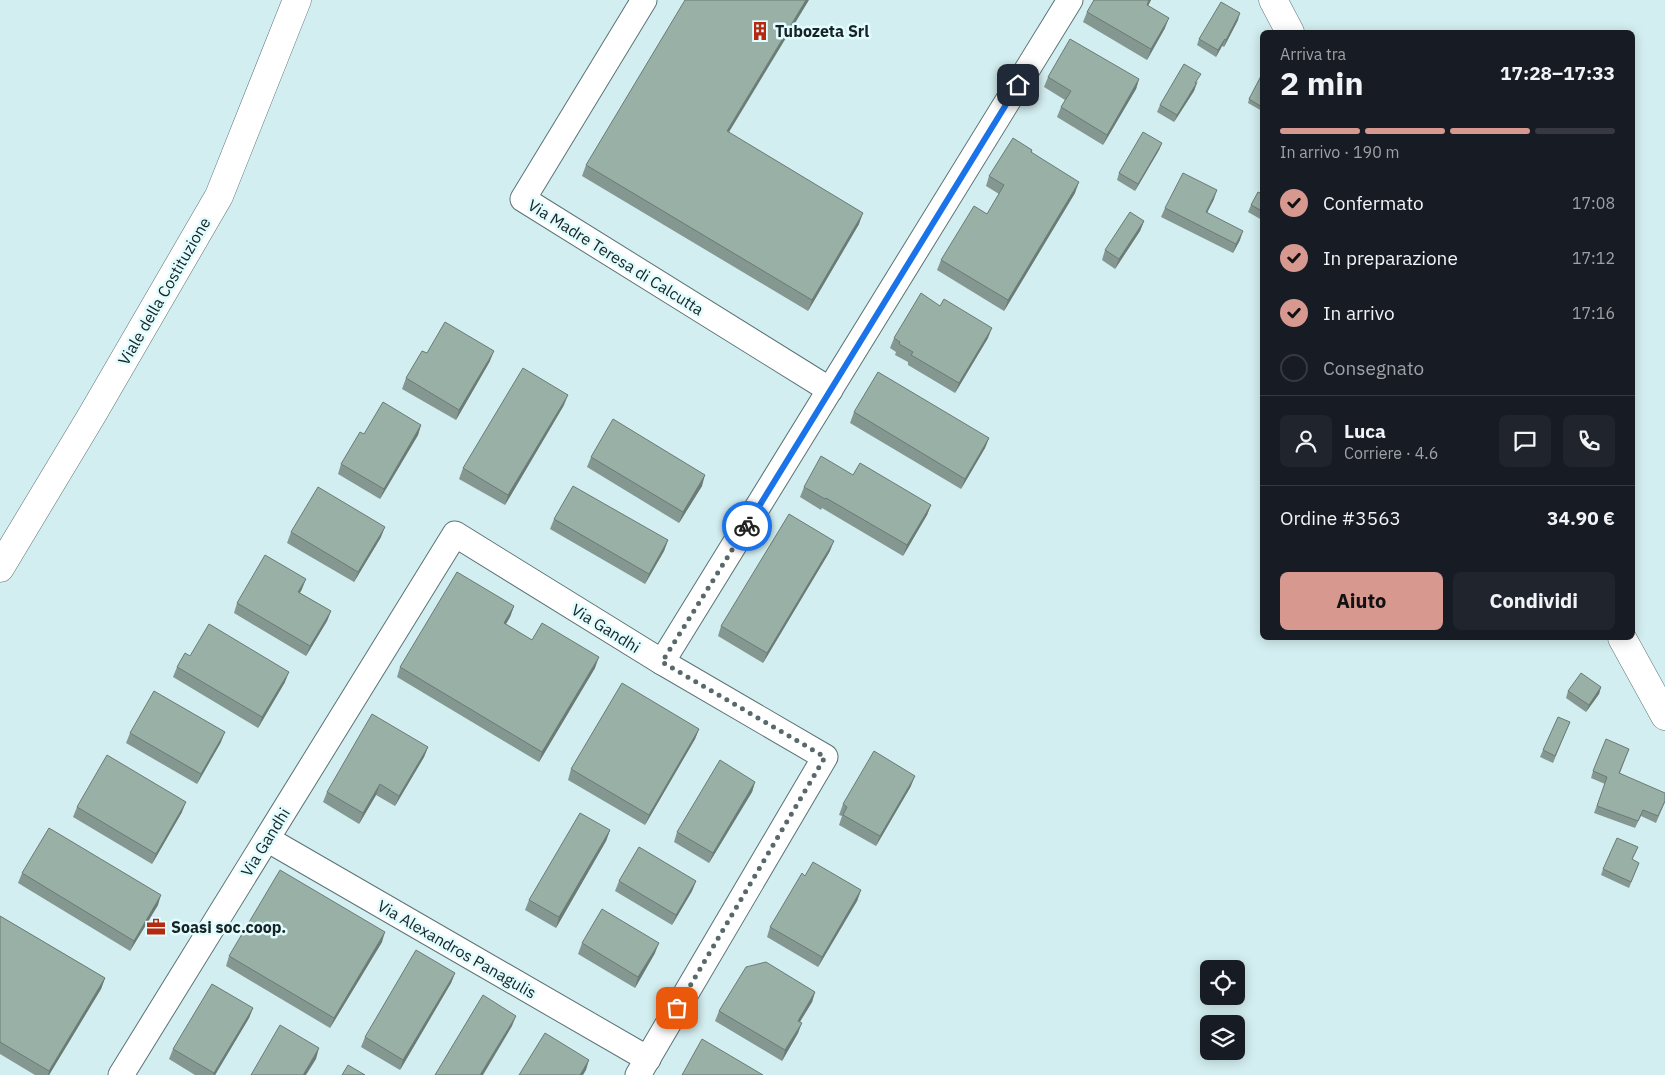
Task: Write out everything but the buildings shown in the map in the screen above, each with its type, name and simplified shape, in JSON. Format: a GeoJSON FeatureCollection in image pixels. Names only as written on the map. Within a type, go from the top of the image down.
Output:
{"type":"FeatureCollection","features":[{"type":"Feature","properties":{"kind":"main road","name":"Viale della Costituzione"},"geometry":{"type":"LineString","coordinates":[[0,568],[92,415],[219,196],[297,0]]}},
{"type":"Feature","properties":{"kind":"main road"},"geometry":{"type":"LineString","coordinates":[[1273,0],[1289,30]]}},
{"type":"Feature","properties":{"kind":"main road"},"geometry":{"type":"LineString","coordinates":[[1623,640],[1665,716]]}},
{"type":"Feature","properties":{"kind":"street","name":"Via Madre Teresa di Calcutta"},"geometry":{"type":"LineString","coordinates":[[644,0],[523,200],[830,390]]}},
{"type":"Feature","properties":{"kind":"street"},"geometry":{"type":"LineString","coordinates":[[643,1067],[825,757],[662,662],[1070,0]]}},
{"type":"Feature","properties":{"kind":"street","name":"Via Gandhi"},"geometry":{"type":"LineString","coordinates":[[122,1075],[454,534],[662,662]]}},
{"type":"Feature","properties":{"kind":"street","name":"Via Alexandros Panagulis"},"geometry":{"type":"LineString","coordinates":[[267,838],[643,1067]]}},
{"type":"Feature","properties":{"kind":"way so far"},"geometry":{"type":"LineString","coordinates":[[677,1008],[825,757],[662,662],[747,526]]}},
{"type":"Feature","properties":{"kind":"place","name":"Tubozeta Srl"},"geometry":{"type":"Point","coordinates":[760,31]}},
{"type":"Feature","properties":{"kind":"place","name":"Soasi soc.coop."},"geometry":{"type":"Point","coordinates":[156,927]}},
{"type":"Feature","properties":{"kind":"route"},"geometry":{"type":"LineString","coordinates":[[747,526],[1018,85]]}}]}
